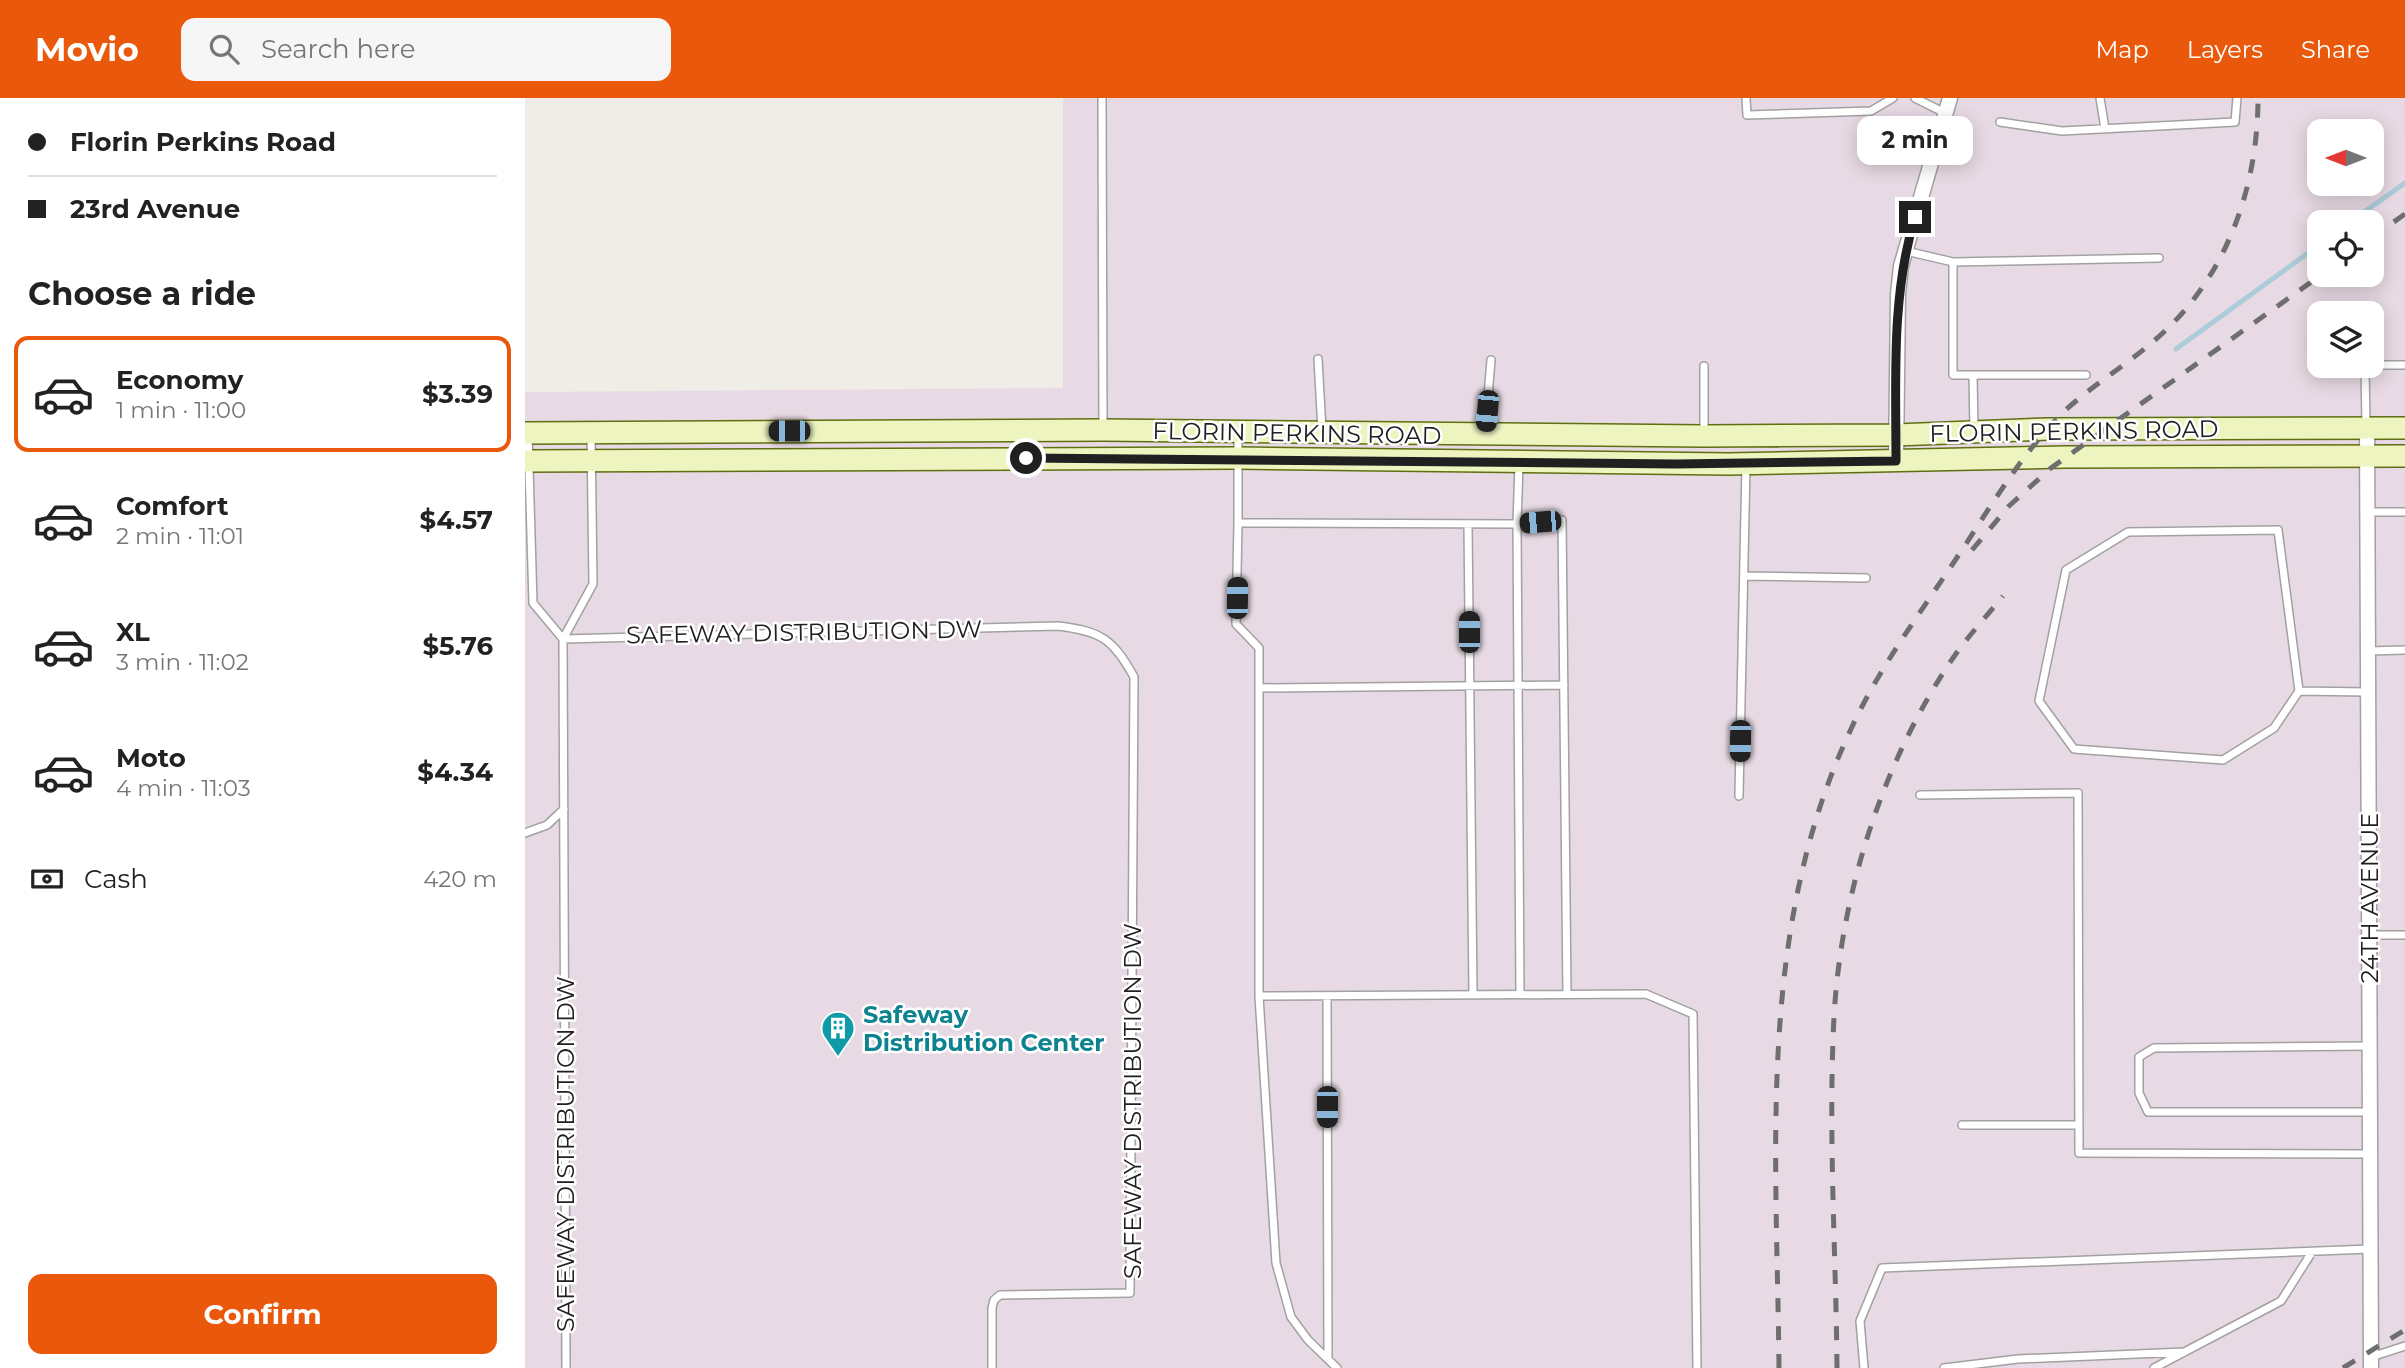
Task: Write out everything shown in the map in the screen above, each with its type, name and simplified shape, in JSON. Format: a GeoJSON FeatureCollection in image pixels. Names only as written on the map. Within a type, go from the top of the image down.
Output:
{"type":"FeatureCollection","features":[{"type":"Feature","properties":{"kind":"main road","name":"FLORIN PERKINS ROAD"},"geometry":{"type":"LineString","coordinates":[[527,433],[1322,430],[1485,436],[1704,436],[1896,435],[2171,427],[2405,428]]}},
{"type":"Feature","properties":{"kind":"main road","name":"FLORIN PERKINS ROAD"},"geometry":{"type":"LineString","coordinates":[[527,461],[1238,458],[1746,464],[2405,456]]}},
{"type":"Feature","properties":{"kind":"street"},"geometry":{"type":"LineString","coordinates":[[1896,461],[1898,294],[1905,251],[1950,98]]}},
{"type":"Feature","properties":{"kind":"street","name":"24TH AVENUE"},"geometry":{"type":"LineString","coordinates":[[2367,428],[2371,1362]]}},
{"type":"Feature","properties":{"kind":"lane"},"geometry":{"type":"LineString","coordinates":[[1102,98],[1103,430]]}},
{"type":"Feature","properties":{"kind":"lane"},"geometry":{"type":"LineString","coordinates":[[1746,98],[1747,115],[1871,111],[1893,98]]}},
{"type":"Feature","properties":{"kind":"lane"},"geometry":{"type":"LineString","coordinates":[[1915,98],[1946,113]]}},
{"type":"Feature","properties":{"kind":"lane"},"geometry":{"type":"LineString","coordinates":[[2100,98],[2105,129]]}},
{"type":"Feature","properties":{"kind":"lane"},"geometry":{"type":"LineString","coordinates":[[2000,122],[2062,131],[2235,122],[2237,98]]}},
{"type":"Feature","properties":{"kind":"lane"},"geometry":{"type":"LineString","coordinates":[[1905,251],[1953,262],[2159,258]]}},
{"type":"Feature","properties":{"kind":"lane"},"geometry":{"type":"LineString","coordinates":[[1953,262],[1952,375],[2086,375]]}},
{"type":"Feature","properties":{"kind":"lane"},"geometry":{"type":"LineString","coordinates":[[1318,359],[1322,430]]}},
{"type":"Feature","properties":{"kind":"lane"},"geometry":{"type":"LineString","coordinates":[[1485,436],[1491,360]]}},
{"type":"Feature","properties":{"kind":"lane"},"geometry":{"type":"LineString","coordinates":[[2384,365],[2405,365]]}},
{"type":"Feature","properties":{"kind":"lane"},"geometry":{"type":"LineString","coordinates":[[1704,366],[1704,436]]}},
{"type":"Feature","properties":{"kind":"lane"},"geometry":{"type":"LineString","coordinates":[[1973,375],[1974,432]]}},
{"type":"Feature","properties":{"kind":"lane"},"geometry":{"type":"LineString","coordinates":[[2365,378],[2367,428]]}},
{"type":"Feature","properties":{"kind":"lane"},"geometry":{"type":"LineString","coordinates":[[1238,432],[1237,624],[1259,649],[1259,996],[1279,1284],[1299,1328],[1337,1368]]}},
{"type":"Feature","properties":{"kind":"lane"},"geometry":{"type":"LineString","coordinates":[[527,433],[533,603],[563,639],[593,584],[591,433]]}},
{"type":"Feature","properties":{"kind":"lane"},"geometry":{"type":"LineString","coordinates":[[1519,463],[1517,524],[1520,995]]}},
{"type":"Feature","properties":{"kind":"lane"},"geometry":{"type":"LineString","coordinates":[[1739,796],[1746,464]]}},
{"type":"Feature","properties":{"kind":"lane"},"geometry":{"type":"LineString","coordinates":[[2367,512],[2405,512]]}},
{"type":"Feature","properties":{"kind":"lane"},"geometry":{"type":"LineString","coordinates":[[1238,523],[1517,524],[1562,520],[1567,994]]}},
{"type":"Feature","properties":{"kind":"lane"},"geometry":{"type":"LineString","coordinates":[[1468,524],[1473,995]]}},
{"type":"Feature","properties":{"kind":"lane"},"geometry":{"type":"LineString","coordinates":[[2278,530],[2299,691],[2274,728],[2223,760],[2074,749],[2039,701],[2066,570],[2128,532],[2278,530]]}},
{"type":"Feature","properties":{"kind":"lane"},"geometry":{"type":"LineString","coordinates":[[1744,576],[1866,578]]}},
{"type":"Feature","properties":{"kind":"lane","name":"SAFEWAY DISTRIBUTION DW"},"geometry":{"type":"LineString","coordinates":[[566,1368],[563,639],[1058,626],[1090,629],[1118,648],[1134,677],[1130,1293],[1000,1296],[994,1300],[992,1308],[992,1368]]}},
{"type":"Feature","properties":{"kind":"lane"},"geometry":{"type":"LineString","coordinates":[[2367,652],[2405,650]]}},
{"type":"Feature","properties":{"kind":"lane"},"geometry":{"type":"LineString","coordinates":[[1259,688],[1564,685]]}},
{"type":"Feature","properties":{"kind":"lane"},"geometry":{"type":"LineString","coordinates":[[2299,691],[2367,692]]}},
{"type":"Feature","properties":{"kind":"lane"},"geometry":{"type":"LineString","coordinates":[[1920,795],[2078,793],[2079,1153],[2370,1154]]}},
{"type":"Feature","properties":{"kind":"lane"},"geometry":{"type":"LineString","coordinates":[[525,833],[547,825],[564,809]]}},
{"type":"Feature","properties":{"kind":"lane"},"geometry":{"type":"LineString","coordinates":[[2370,935],[2405,935]]}},
{"type":"Feature","properties":{"kind":"lane"},"geometry":{"type":"LineString","coordinates":[[1259,996],[1646,994],[1693,1014],[1697,1368]]}},
{"type":"Feature","properties":{"kind":"lane"},"geometry":{"type":"LineString","coordinates":[[1327,996],[1328,1357]]}},
{"type":"Feature","properties":{"kind":"lane"},"geometry":{"type":"LineString","coordinates":[[2370,1046],[2149,1049],[2139,1057],[2139,1093],[2148,1112],[2370,1112]]}},
{"type":"Feature","properties":{"kind":"lane"},"geometry":{"type":"LineString","coordinates":[[1962,1125],[2078,1125]]}},
{"type":"Feature","properties":{"kind":"lane"},"geometry":{"type":"LineString","coordinates":[[1864,1368],[1860,1321],[1882,1268],[2370,1250]]}},
{"type":"Feature","properties":{"kind":"lane"},"geometry":{"type":"LineString","coordinates":[[2154,1368],[2281,1301],[2312,1252]]}},
{"type":"Feature","properties":{"kind":"lane"},"geometry":{"type":"LineString","coordinates":[[2371,1362],[2405,1346]]}},
{"type":"Feature","properties":{"kind":"lane"},"geometry":{"type":"LineString","coordinates":[[1944,1368],[2018,1359],[2184,1352]]}},
{"type":"Feature","properties":{"kind":"shaded area"},"geometry":{"type":"Polygon","coordinates":[[[1063,98],[2405,98],[2405,1368],[525,1368],[525,392],[1063,388],[1063,98]]]}},
{"type":"Feature","properties":{"kind":"waterway"},"geometry":{"type":"LineString","coordinates":[[2367,210],[2405,183]]}},
{"type":"Feature","properties":{"kind":"waterway"},"geometry":{"type":"LineString","coordinates":[[2176,349],[2307,254]]}},
{"type":"Feature","properties":{"kind":"railway"},"geometry":{"type":"LineString","coordinates":[[1779,1368],[1776,1205],[1779,1043],[1786,963],[1799,883],[1821,805],[1851,729],[1885,665],[2023,459],[2062,414],[2155,340],[2180,316],[2219,260],[2233,230],[2252,165],[2258,98]]}},
{"type":"Feature","properties":{"kind":"railway"},"geometry":{"type":"LineString","coordinates":[[2384,229],[2405,214]]}},
{"type":"Feature","properties":{"kind":"railway"},"geometry":{"type":"LineString","coordinates":[[1972,550],[2009,506],[2051,468],[2307,285]]}},
{"type":"Feature","properties":{"kind":"railway"},"geometry":{"type":"LineString","coordinates":[[1837,1368],[1832,1061],[1838,970],[1856,876],[1886,784],[1928,698],[1953,658],[2003,596]]}},
{"type":"Feature","properties":{"kind":"railway"},"geometry":{"type":"LineString","coordinates":[[2343,1368],[2403,1331]]}},
{"type":"Feature","properties":{"kind":"place","name":"Safeway Distribution Center"},"geometry":{"type":"Point","coordinates":[838,1058]}},
{"type":"Feature","properties":{"kind":"route"},"geometry":{"type":"LineString","coordinates":[[1026,458],[1676,464],[1896,461],[1898,294],[1901,266],[1915,217]]}}]}
